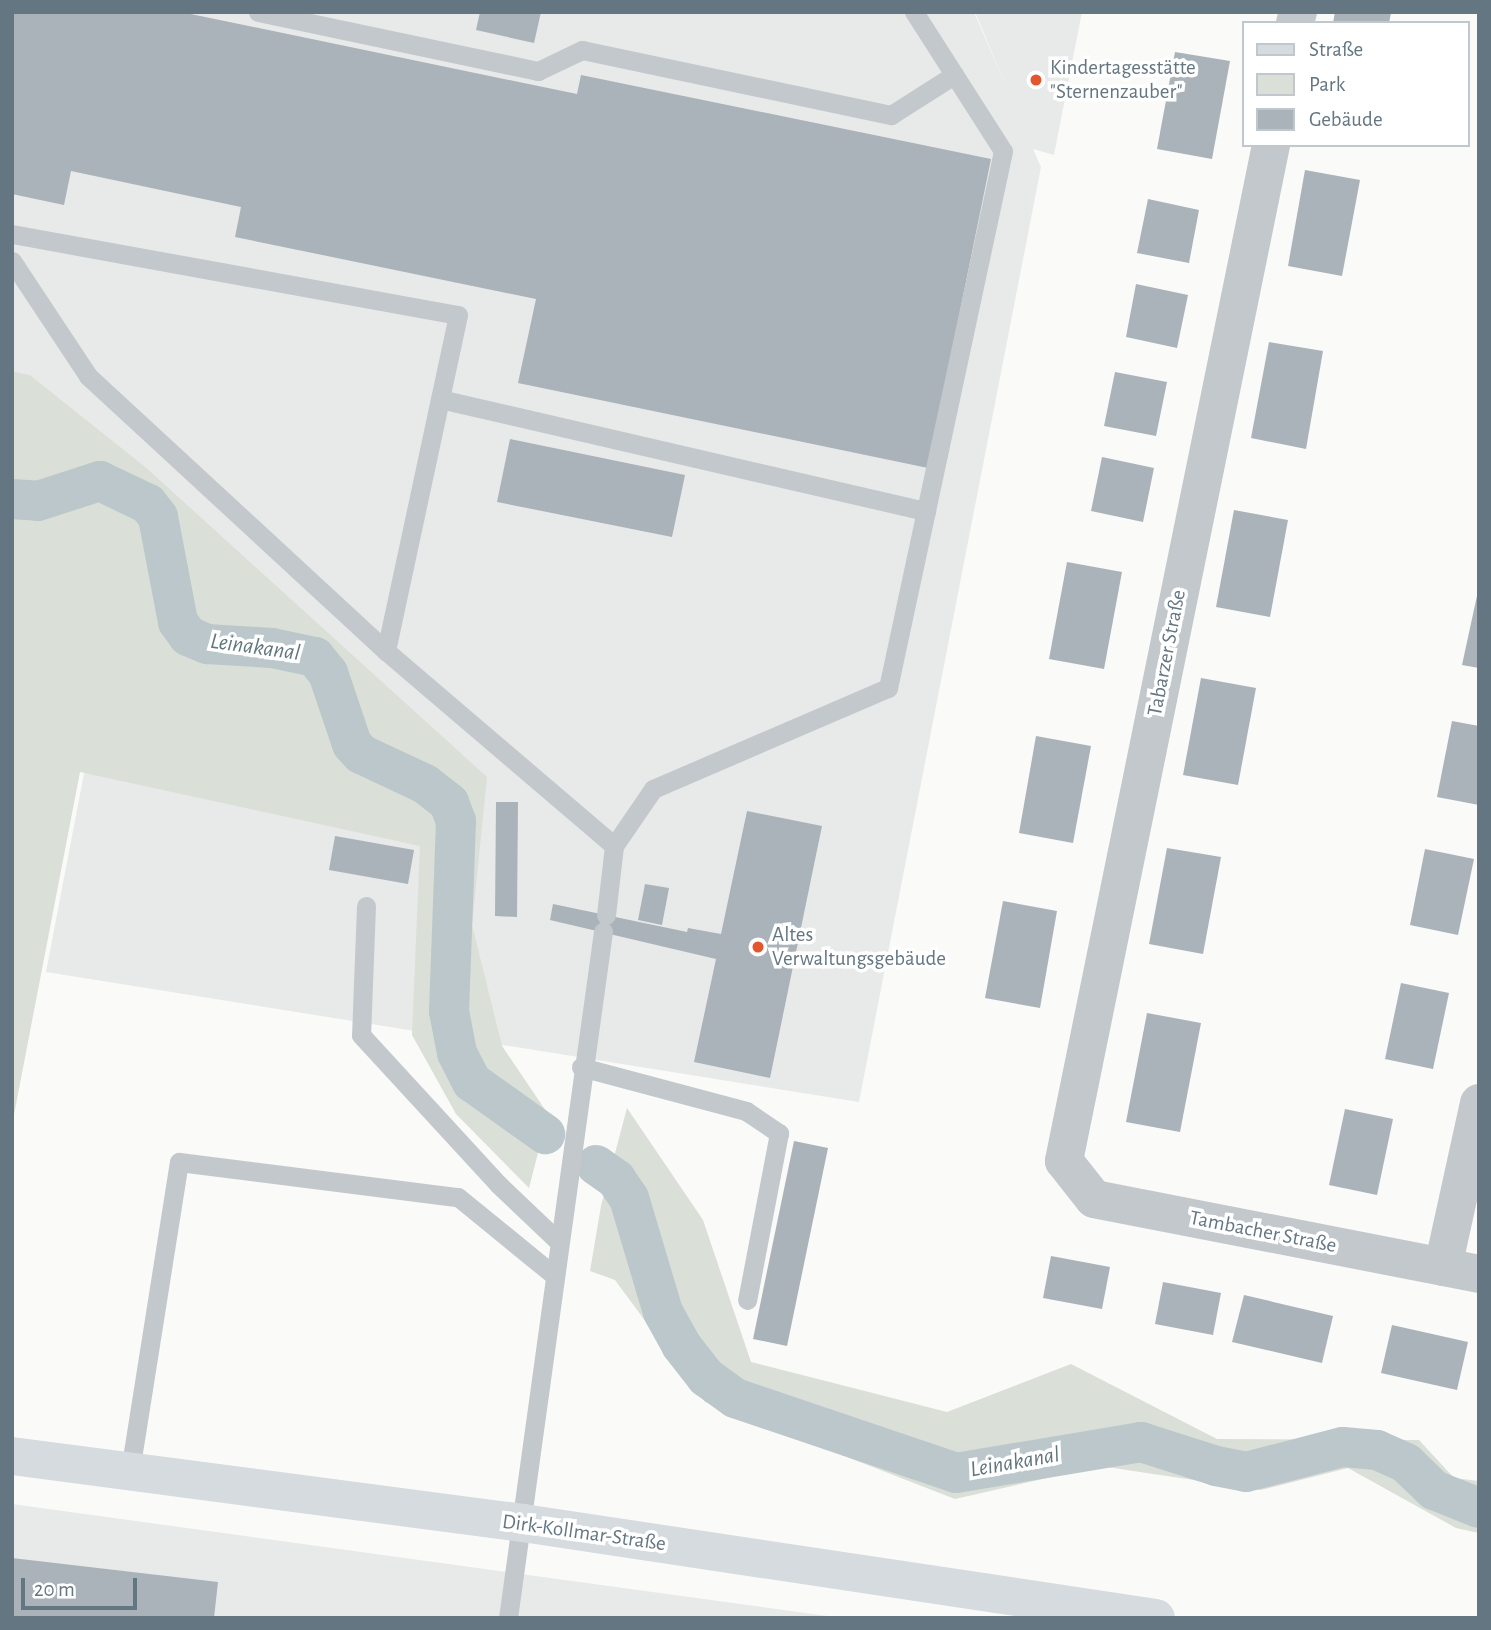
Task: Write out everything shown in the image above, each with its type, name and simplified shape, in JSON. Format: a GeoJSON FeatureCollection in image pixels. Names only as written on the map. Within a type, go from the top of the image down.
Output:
{"type":"FeatureCollection","features":[{"type":"Feature","properties":{"kind":"street","name":"Tabarzer Straße"},"geometry":{"type":"LineString","coordinates":[[1064,1161],[1270,147]]}},
{"type":"Feature","properties":{"kind":"street"},"geometry":{"type":"LineString","coordinates":[[1461,1271],[1479,1103]]}},
{"type":"Feature","properties":{"kind":"street","name":"Tambacher Straße"},"geometry":{"type":"LineString","coordinates":[[1064,1161],[1094,1199],[1461,1271]]}},
{"type":"Feature","properties":{"kind":"street","name":"Dirk-Kollmar-Straße"},"geometry":{"type":"LineString","coordinates":[[12,1455],[523,1524],[998,1606],[1156,1618]]}},
{"type":"Feature","properties":{"kind":"lane"},"geometry":{"type":"LineString","coordinates":[[258,12],[538,71],[582,50],[891,116],[954,75]]}},
{"type":"Feature","properties":{"kind":"lane"},"geometry":{"type":"LineString","coordinates":[[508,1618],[523,1524],[581,1067],[614,846],[653,789],[888,688],[1003,151],[914,12]]}},
{"type":"Feature","properties":{"kind":"lane"},"geometry":{"type":"LineString","coordinates":[[12,234],[458,315],[386,651]]}},
{"type":"Feature","properties":{"kind":"lane"},"geometry":{"type":"LineString","coordinates":[[12,261],[88,376],[386,651],[614,846]]}},
{"type":"Feature","properties":{"kind":"lane"},"geometry":{"type":"LineString","coordinates":[[440,399],[926,510]]}},
{"type":"Feature","properties":{"kind":"lane"},"geometry":{"type":"LineString","coordinates":[[366,906],[361,1035],[498,1184],[559,1242]]}},
{"type":"Feature","properties":{"kind":"lane"},"geometry":{"type":"LineString","coordinates":[[581,1067],[746,1111],[779,1133],[747,1300]]}},
{"type":"Feature","properties":{"kind":"lane"},"geometry":{"type":"LineString","coordinates":[[130,1471],[179,1162],[458,1196],[555,1276]]}},
{"type":"Feature","properties":{"kind":"shaded area"},"geometry":{"type":"Polygon","coordinates":[[[12,12],[974,12],[1008,91],[975,12],[1082,12],[1054,155],[1033,149],[1041,167],[859,1102],[46,972],[143,465],[30,375],[12,371],[12,12]]]}},
{"type":"Feature","properties":{"kind":"shaded area"},"geometry":{"type":"Polygon","coordinates":[[[12,1504],[842,1618],[12,1618],[12,1504]]]}},
{"type":"Feature","properties":{"kind":"green space"},"geometry":{"type":"Polygon","coordinates":[[[12,371],[30,375],[143,465],[487,777],[472,925],[502,1046],[548,1114],[529,1188],[456,1114],[412,1035],[420,846],[80,772],[12,1125],[12,371]]]}},
{"type":"Feature","properties":{"kind":"green space"},"geometry":{"type":"Polygon","coordinates":[[[627,1108],[703,1220],[751,1362],[947,1412],[1071,1364],[1217,1439],[1419,1440],[1454,1478],[1479,1481],[1479,1533],[1456,1528],[1348,1468],[1261,1490],[1100,1466],[955,1499],[705,1402],[615,1280],[590,1271],[601,1206],[627,1108]]]}},
{"type":"Feature","properties":{"kind":"building"},"geometry":{"type":"Polygon","coordinates":[[[12,12],[181,12],[577,94],[581,75],[991,159],[928,468],[518,383],[536,299],[235,237],[241,207],[71,171],[64,205],[12,194],[12,12]]]}},
{"type":"Feature","properties":{"kind":"building"},"geometry":{"type":"Polygon","coordinates":[[[480,12],[541,12],[534,43],[476,30],[480,12]]]}},
{"type":"Feature","properties":{"kind":"building"},"geometry":{"type":"Polygon","coordinates":[[[1335,12],[1391,13],[1389,21],[1333,21],[1335,12]]]}},
{"type":"Feature","properties":{"kind":"building"},"geometry":{"type":"Polygon","coordinates":[[[1175,52],[1230,61],[1212,159],[1157,149],[1175,52]]]}},
{"type":"Feature","properties":{"kind":"building"},"geometry":{"type":"Polygon","coordinates":[[[1305,170],[1360,180],[1342,276],[1288,266],[1305,170]]]}},
{"type":"Feature","properties":{"kind":"building"},"geometry":{"type":"Polygon","coordinates":[[[1148,199],[1199,210],[1189,263],[1137,253],[1148,199]]]}},
{"type":"Feature","properties":{"kind":"building"},"geometry":{"type":"Polygon","coordinates":[[[1136,284],[1188,295],[1177,348],[1126,337],[1136,284]]]}},
{"type":"Feature","properties":{"kind":"building"},"geometry":{"type":"Polygon","coordinates":[[[1269,342],[1323,351],[1306,449],[1251,438],[1269,342]]]}},
{"type":"Feature","properties":{"kind":"building"},"geometry":{"type":"Polygon","coordinates":[[[1115,372],[1167,382],[1156,436],[1104,426],[1115,372]]]}},
{"type":"Feature","properties":{"kind":"building"},"geometry":{"type":"Polygon","coordinates":[[[510,439],[685,475],[672,537],[497,502],[510,439]]]}},
{"type":"Feature","properties":{"kind":"building"},"geometry":{"type":"Polygon","coordinates":[[[1102,457],[1154,468],[1143,522],[1091,511],[1102,457]]]}},
{"type":"Feature","properties":{"kind":"building"},"geometry":{"type":"Polygon","coordinates":[[[1234,510],[1288,520],[1270,617],[1216,607],[1234,510]]]}},
{"type":"Feature","properties":{"kind":"building"},"geometry":{"type":"Polygon","coordinates":[[[1067,562],[1122,572],[1104,669],[1049,659],[1067,562]]]}},
{"type":"Feature","properties":{"kind":"building"},"geometry":{"type":"Polygon","coordinates":[[[1479,591],[1479,668],[1462,665],[1479,591]]]}},
{"type":"Feature","properties":{"kind":"building"},"geometry":{"type":"Polygon","coordinates":[[[1201,678],[1256,688],[1238,785],[1183,775],[1201,678]]]}},
{"type":"Feature","properties":{"kind":"building"},"geometry":{"type":"Polygon","coordinates":[[[1452,721],[1479,726],[1479,805],[1437,797],[1452,721]]]}},
{"type":"Feature","properties":{"kind":"building"},"geometry":{"type":"Polygon","coordinates":[[[1036,736],[1091,746],[1073,843],[1019,833],[1036,736]]]}},
{"type":"Feature","properties":{"kind":"building"},"geometry":{"type":"Polygon","coordinates":[[[496,802],[518,802],[517,917],[495,916],[496,802]]]}},
{"type":"Feature","properties":{"kind":"building","name":"Altes Verwaltungsgebäude"},"geometry":{"type":"Polygon","coordinates":[[[747,811],[822,826],[770,1078],[694,1062],[716,959],[550,920],[553,904],[687,932],[688,928],[721,934],[747,811]]]}},
{"type":"Feature","properties":{"kind":"building"},"geometry":{"type":"Polygon","coordinates":[[[335,836],[414,850],[408,884],[329,870],[335,836]]]}},
{"type":"Feature","properties":{"kind":"building"},"geometry":{"type":"Polygon","coordinates":[[[1167,848],[1221,857],[1203,954],[1149,944],[1167,848]]]}},
{"type":"Feature","properties":{"kind":"building"},"geometry":{"type":"Polygon","coordinates":[[[1425,849],[1474,859],[1458,935],[1410,925],[1425,849]]]}},
{"type":"Feature","properties":{"kind":"building"},"geometry":{"type":"Polygon","coordinates":[[[645,884],[669,888],[662,925],[638,920],[645,884]]]}},
{"type":"Feature","properties":{"kind":"building"},"geometry":{"type":"Polygon","coordinates":[[[1003,901],[1057,911],[1040,1008],[985,998],[1003,901]]]}},
{"type":"Feature","properties":{"kind":"building"},"geometry":{"type":"Polygon","coordinates":[[[1401,983],[1449,993],[1433,1069],[1385,1059],[1401,983]]]}},
{"type":"Feature","properties":{"kind":"building"},"geometry":{"type":"Polygon","coordinates":[[[1147,1013],[1201,1023],[1180,1132],[1126,1122],[1147,1013]]]}},
{"type":"Feature","properties":{"kind":"building"},"geometry":{"type":"Polygon","coordinates":[[[1345,1109],[1393,1119],[1377,1195],[1329,1185],[1345,1109]]]}},
{"type":"Feature","properties":{"kind":"building"},"geometry":{"type":"Polygon","coordinates":[[[794,1141],[828,1148],[787,1346],[753,1339],[794,1141]]]}},
{"type":"Feature","properties":{"kind":"building"},"geometry":{"type":"Polygon","coordinates":[[[1051,1256],[1110,1267],[1102,1309],[1043,1298],[1051,1256]]]}},
{"type":"Feature","properties":{"kind":"building"},"geometry":{"type":"Polygon","coordinates":[[[1163,1282],[1221,1293],[1213,1335],[1155,1324],[1163,1282]]]}},
{"type":"Feature","properties":{"kind":"building"},"geometry":{"type":"Polygon","coordinates":[[[1244,1295],[1333,1316],[1322,1363],[1232,1342],[1244,1295]]]}},
{"type":"Feature","properties":{"kind":"building"},"geometry":{"type":"Polygon","coordinates":[[[1392,1325],[1468,1342],[1457,1390],[1381,1373],[1392,1325]]]}},
{"type":"Feature","properties":{"kind":"building"},"geometry":{"type":"Polygon","coordinates":[[[12,1558],[218,1582],[214,1618],[12,1618],[12,1558]]]}},
{"type":"Feature","properties":{"kind":"waterway","name":"Leinakanal"},"geometry":{"type":"LineString","coordinates":[[12,499],[38,501],[100,481],[148,504],[158,517],[178,622],[188,636],[207,644],[272,648],[315,657],[328,673],[352,744],[361,754],[425,784],[449,803],[456,821],[449,1011],[457,1053],[472,1082],[545,1134]]}},
{"type":"Feature","properties":{"kind":"waterway","name":"Leinakanal"},"geometry":{"type":"LineString","coordinates":[[596,1165],[616,1179],[629,1198],[663,1312],[681,1345],[706,1377],[735,1398],[956,1473],[1141,1442],[1216,1466],[1246,1472],[1343,1447],[1377,1450],[1406,1463],[1434,1490],[1479,1508]]}},
{"type":"Feature","properties":{"kind":"place","name":"Kindertagesstätte \"Sternenzauber\""},"geometry":{"type":"Point","coordinates":[1036,80]}},
{"type":"Feature","properties":{"kind":"place","name":"Altes Verwaltungsgebäude"},"geometry":{"type":"Point","coordinates":[758,947]}}]}
